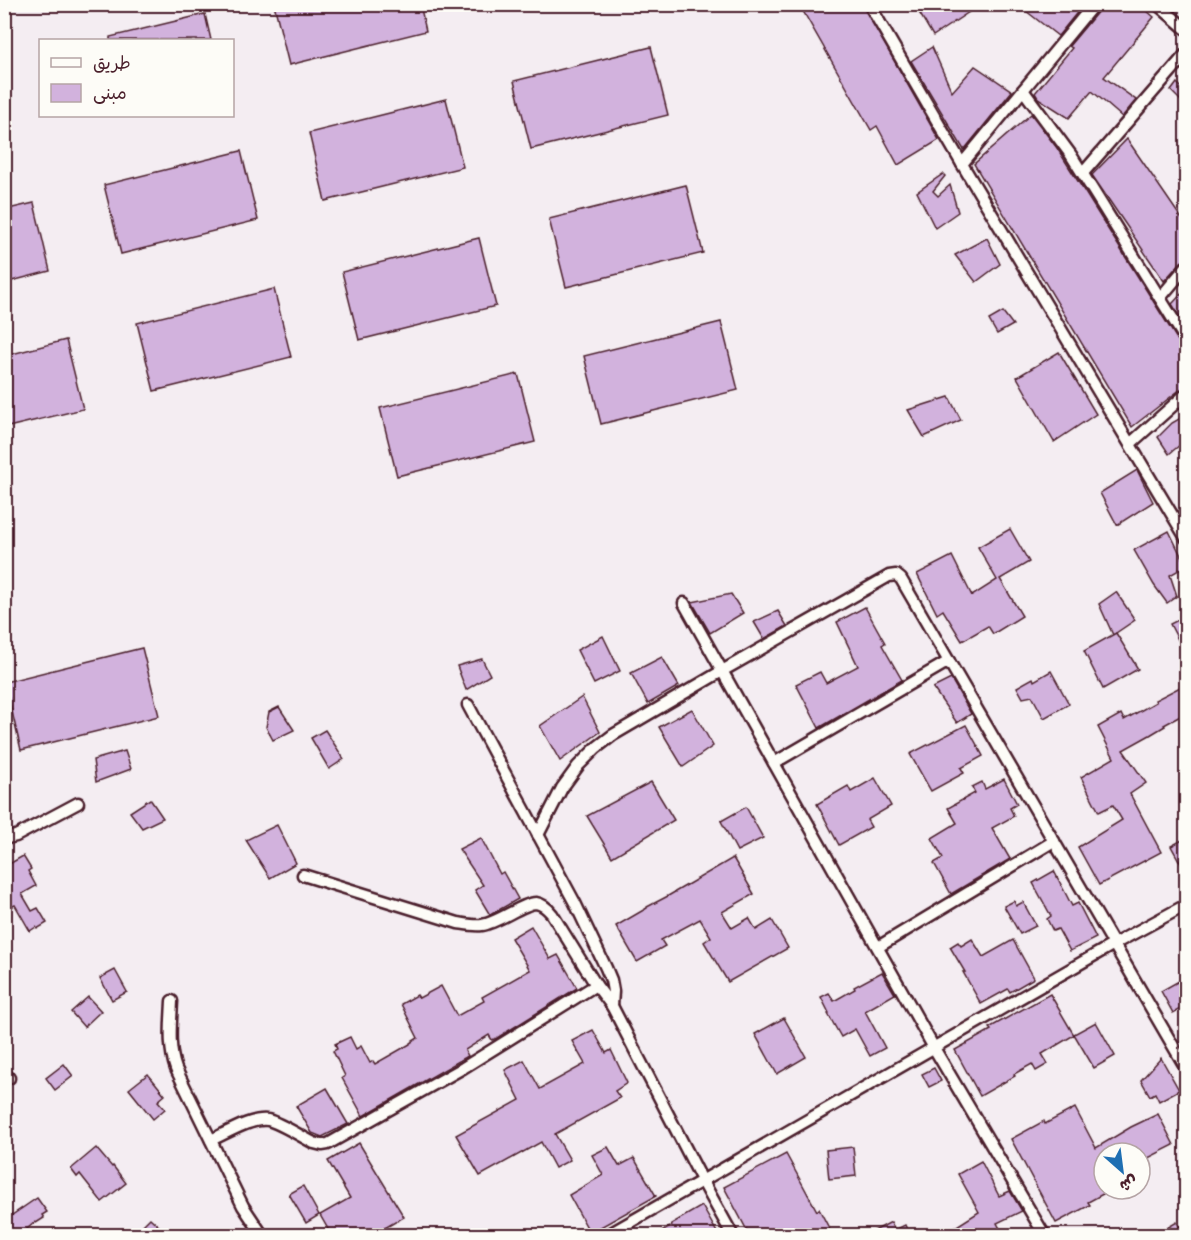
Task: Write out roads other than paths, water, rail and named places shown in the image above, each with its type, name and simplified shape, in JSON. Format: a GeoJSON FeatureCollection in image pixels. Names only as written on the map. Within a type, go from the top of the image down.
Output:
{"type":"FeatureCollection","features":[{"type":"Feature","properties":{"kind":"street"},"geometry":{"type":"LineString","coordinates":[[962,164],[1094,4]]}},
{"type":"Feature","properties":{"kind":"street"},"geometry":{"type":"LineString","coordinates":[[1157,4],[1186,29]]}},
{"type":"Feature","properties":{"kind":"street"},"geometry":{"type":"LineString","coordinates":[[871,5],[962,164],[1186,538]]}},
{"type":"Feature","properties":{"kind":"street"},"geometry":{"type":"LineString","coordinates":[[1083,173],[1186,54]]}},
{"type":"Feature","properties":{"kind":"street"},"geometry":{"type":"LineString","coordinates":[[1023,90],[1083,173],[1186,340]]}},
{"type":"Feature","properties":{"kind":"street"},"geometry":{"type":"LineString","coordinates":[[1160,298],[1186,267]]}},
{"type":"Feature","properties":{"kind":"street"},"geometry":{"type":"LineString","coordinates":[[1130,444],[1186,394]]}},
{"type":"Feature","properties":{"kind":"street"},"geometry":{"type":"LineString","coordinates":[[538,835],[562,788],[578,766],[613,735],[889,576],[896,575],[901,579],[1186,1068]]}},
{"type":"Feature","properties":{"kind":"street"},"geometry":{"type":"LineString","coordinates":[[684,603],[934,1048],[1045,1236]]}},
{"type":"Feature","properties":{"kind":"street"},"geometry":{"type":"LineString","coordinates":[[774,763],[949,661]]}},
{"type":"Feature","properties":{"kind":"street"},"geometry":{"type":"LineString","coordinates":[[468,705],[575,903],[611,980],[612,1006]]}},
{"type":"Feature","properties":{"kind":"street"},"geometry":{"type":"LineString","coordinates":[[4,837],[16,836],[78,803]]}},
{"type":"Feature","properties":{"kind":"street"},"geometry":{"type":"LineString","coordinates":[[878,947],[1054,842]]}},
{"type":"Feature","properties":{"kind":"street"},"geometry":{"type":"LineString","coordinates":[[303,875],[458,923],[481,925],[495,921],[529,904],[537,903],[545,907],[552,914],[596,985],[612,1006],[733,1236]]}},
{"type":"Feature","properties":{"kind":"street"},"geometry":{"type":"LineString","coordinates":[[606,1236],[1186,904]]}},
{"type":"Feature","properties":{"kind":"street"},"geometry":{"type":"LineString","coordinates":[[211,1140],[248,1123],[267,1120],[314,1143],[328,1144],[464,1068],[596,985]]}},
{"type":"Feature","properties":{"kind":"street"},"geometry":{"type":"LineString","coordinates":[[172,1001],[171,1046],[176,1069],[243,1206],[263,1236]]}}]}
